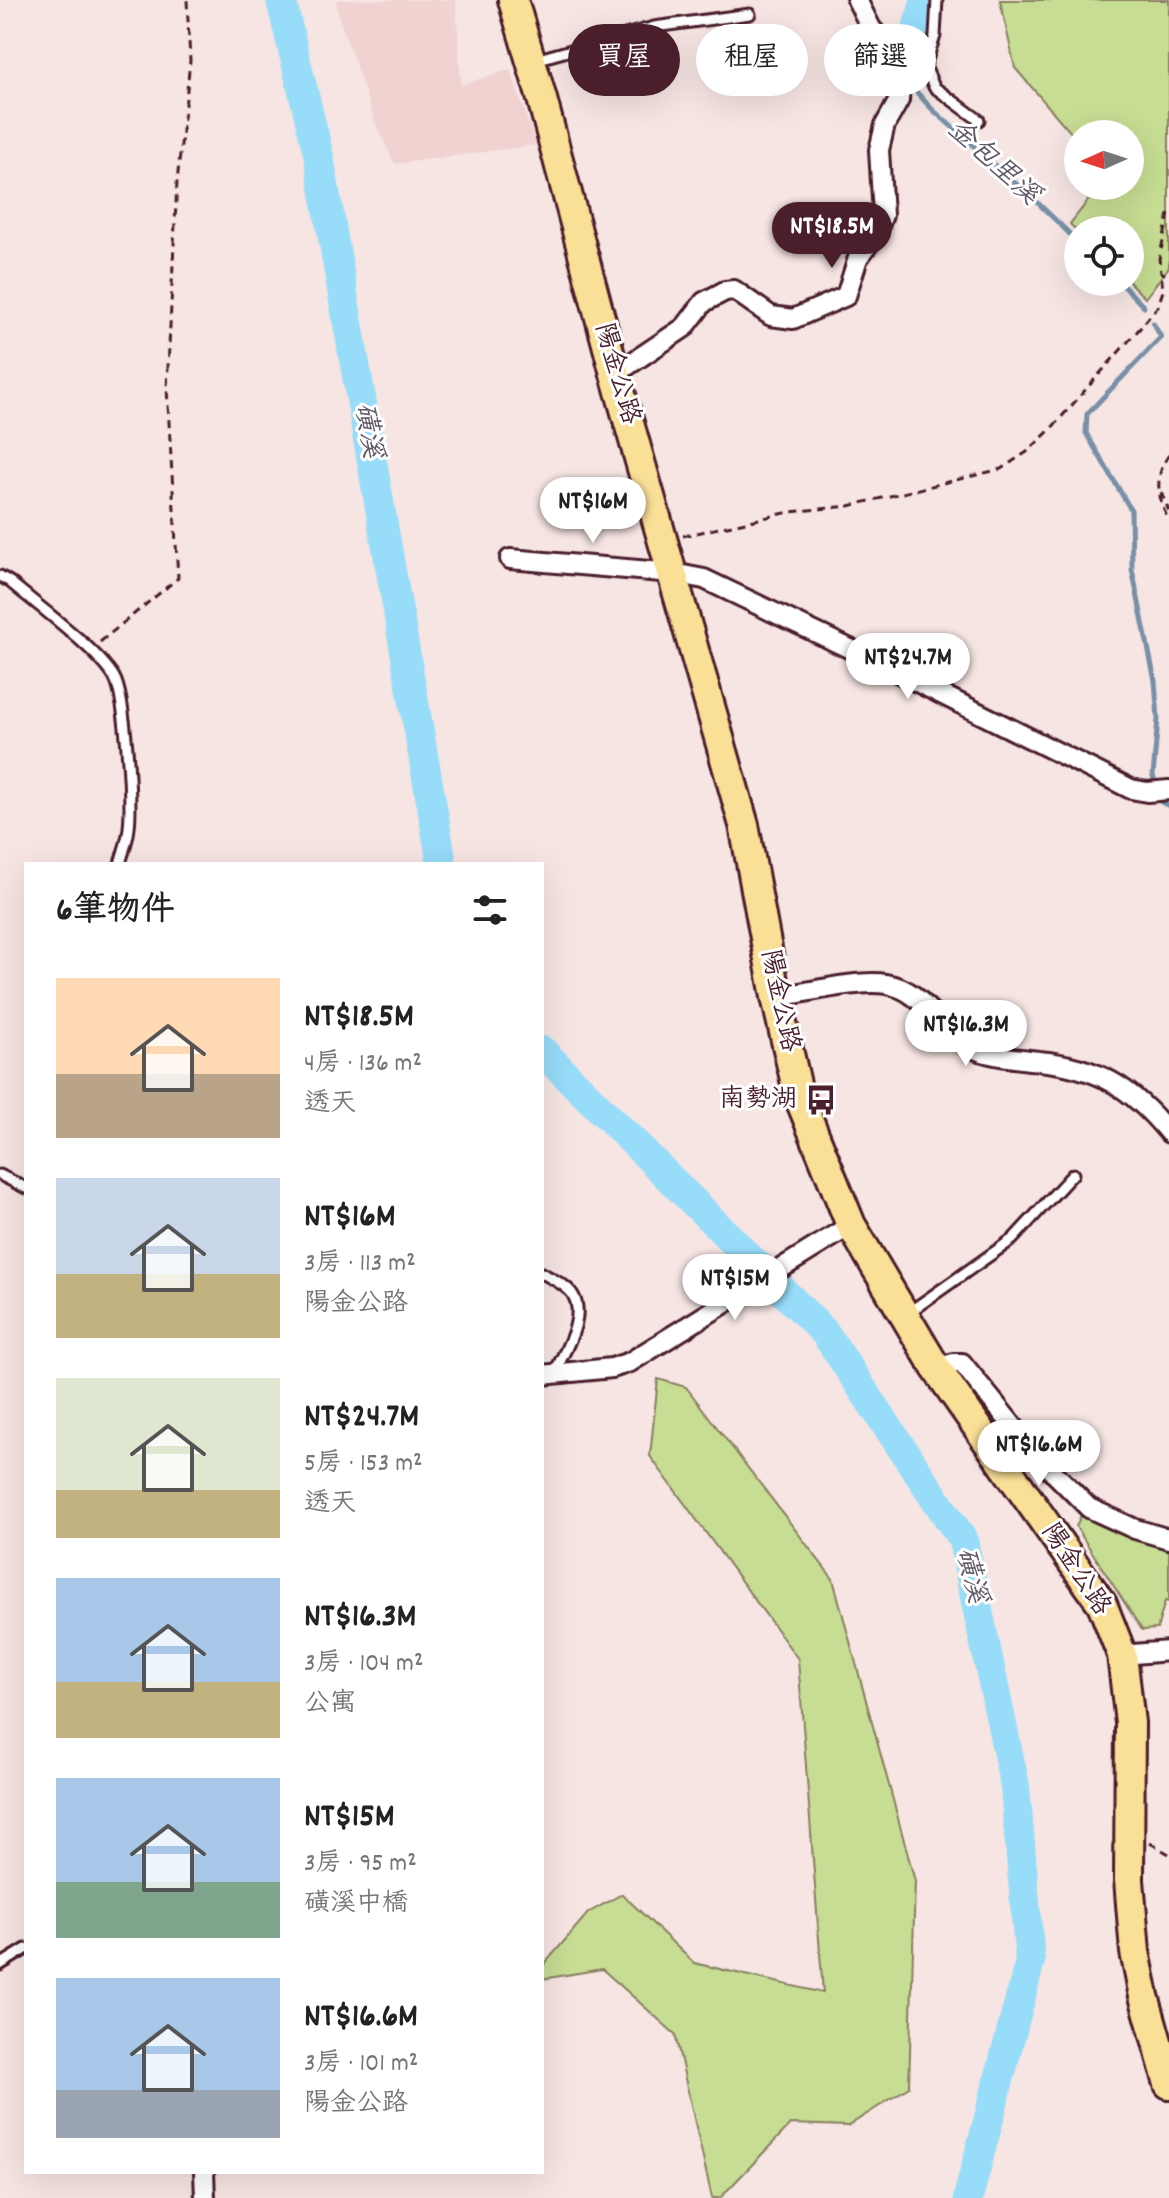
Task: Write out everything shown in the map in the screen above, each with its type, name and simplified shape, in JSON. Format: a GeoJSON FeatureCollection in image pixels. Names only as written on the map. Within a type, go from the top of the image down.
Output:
{"type":"FeatureCollection","features":[{"type":"Feature","properties":{"kind":"main road","name":"陽金公路"},"geometry":{"type":"LineString","coordinates":[[513,0],[615,374],[744,825],[776,997],[799,1097],[851,1225],[936,1368],[1102,1604],[1122,1655],[1130,1723],[1129,1880],[1135,1952],[1169,2084]]}},
{"type":"Feature","properties":{"kind":"street"},"geometry":{"type":"LineString","coordinates":[[857,0],[869,24]]}},
{"type":"Feature","properties":{"kind":"street"},"geometry":{"type":"LineString","coordinates":[[615,374],[685,327],[704,302],[725,291],[734,290],[771,316],[793,319],[846,296],[858,258],[876,234],[883,215],[879,150],[885,125],[899,96]]}},
{"type":"Feature","properties":{"kind":"street"},"geometry":{"type":"LineString","coordinates":[[510,559],[673,573],[704,579],[1131,789],[1147,792],[1168,789]]}},
{"type":"Feature","properties":{"kind":"street"},"geometry":{"type":"LineString","coordinates":[[776,997],[884,983],[904,989],[916,996],[957,1039],[970,1047],[1007,1058],[1083,1068],[1123,1088],[1150,1110],[1169,1133]]}},
{"type":"Feature","properties":{"kind":"street"},"geometry":{"type":"LineString","coordinates":[[548,1375],[612,1368],[630,1362],[851,1225]]}},
{"type":"Feature","properties":{"kind":"street"},"geometry":{"type":"LineString","coordinates":[[936,1368],[962,1363],[1039,1458],[1089,1508],[1135,1529],[1169,1539]]}},
{"type":"Feature","properties":{"kind":"street"},"geometry":{"type":"LineString","coordinates":[[1122,1655],[1169,1651]]}},
{"type":"Feature","properties":{"kind":"street"},"geometry":{"type":"LineString","coordinates":[[204,2174],[205,2198]]}},
{"type":"Feature","properties":{"kind":"lane"},"geometry":{"type":"LineString","coordinates":[[936,24],[937,0]]}},
{"type":"Feature","properties":{"kind":"lane"},"geometry":{"type":"LineString","coordinates":[[531,61],[654,27],[750,14]]}},
{"type":"Feature","properties":{"kind":"lane"},"geometry":{"type":"LineString","coordinates":[[936,88],[979,120]]}},
{"type":"Feature","properties":{"kind":"lane"},"geometry":{"type":"LineString","coordinates":[[0,576],[90,650],[113,676],[119,689],[129,766],[129,828],[120,862]]}},
{"type":"Feature","properties":{"kind":"lane"},"geometry":{"type":"LineString","coordinates":[[905,1315],[1013,1239],[1073,1174]]}},
{"type":"Feature","properties":{"kind":"lane"},"geometry":{"type":"LineString","coordinates":[[0,1175],[24,1187]]}},
{"type":"Feature","properties":{"kind":"lane"},"geometry":{"type":"LineString","coordinates":[[544,1274],[573,1295],[577,1309],[575,1328],[548,1375]]}},
{"type":"Feature","properties":{"kind":"lane"},"geometry":{"type":"LineString","coordinates":[[0,1965],[24,1950]]}},
{"type":"Feature","properties":{"kind":"path"},"geometry":{"type":"LineString","coordinates":[[90,650],[178,578],[167,388],[177,182],[190,61],[187,0]]}},
{"type":"Feature","properties":{"kind":"path"},"geometry":{"type":"LineString","coordinates":[[664,541],[790,512],[849,506],[1001,469],[1027,452],[1049,431],[1158,306],[1163,291],[1159,259],[1169,214]]}},
{"type":"Feature","properties":{"kind":"path"},"geometry":{"type":"LineString","coordinates":[[1161,272],[1169,277]]}},
{"type":"Feature","properties":{"kind":"path"},"geometry":{"type":"LineString","coordinates":[[1169,456],[1158,479],[1169,511]]}},
{"type":"Feature","properties":{"kind":"path"},"geometry":{"type":"LineString","coordinates":[[1169,456],[1163,463],[1158,481],[1159,501],[1169,521]]}},
{"type":"Feature","properties":{"kind":"shaded area"},"geometry":{"type":"Polygon","coordinates":[[[336,0],[456,0],[461,85],[510,69],[536,145],[395,164],[377,127],[339,18],[336,0]]]}},
{"type":"Feature","properties":{"kind":"green space"},"geometry":{"type":"Polygon","coordinates":[[[1000,0],[1169,0],[1169,267],[1145,298],[1144,216],[1076,216],[1089,200],[1144,200],[1144,120],[1064,120],[1064,125],[1015,68],[1000,0]]]}},
{"type":"Feature","properties":{"kind":"green space"},"geometry":{"type":"Polygon","coordinates":[[[658,1379],[686,1387],[833,1579],[915,1881],[909,2087],[848,2126],[791,2124],[720,2198],[712,2198],[675,2034],[602,1969],[544,1979],[544,1965],[588,1913],[622,1894],[694,1963],[823,1993],[798,1659],[650,1456],[658,1379]]]}},
{"type":"Feature","properties":{"kind":"green space"},"geometry":{"type":"Polygon","coordinates":[[[1081,1515],[1114,1525],[1169,1549],[1169,1602],[1165,1601],[1157,1629],[1142,1630],[1076,1527],[1081,1515]]]}},
{"type":"Feature","properties":{"kind":"waterway","name":"磺溪"},"geometry":{"type":"LineString","coordinates":[[281,0],[319,157],[442,862]]}},
{"type":"Feature","properties":{"kind":"waterway","name":"金包里溪"},"geometry":{"type":"LineString","coordinates":[[918,24],[926,0]]}},
{"type":"Feature","properties":{"kind":"waterway","name":"金包里溪"},"geometry":{"type":"LineString","coordinates":[[920,96],[1064,228]]}},
{"type":"Feature","properties":{"kind":"waterway","name":"金包里溪"},"geometry":{"type":"LineString","coordinates":[[1133,296],[1144,307]]}},
{"type":"Feature","properties":{"kind":"waterway","name":"金包里溪"},"geometry":{"type":"LineString","coordinates":[[1153,323],[1161,337],[1087,414],[1086,433],[1131,510],[1132,569],[1155,681],[1158,719],[1153,776],[1157,786]]}},
{"type":"Feature","properties":{"kind":"waterway","name":"金包里溪"},"geometry":{"type":"LineString","coordinates":[[1159,796],[1161,802],[1169,806]]}},
{"type":"Feature","properties":{"kind":"waterway","name":"磺溪"},"geometry":{"type":"LineString","coordinates":[[544,1053],[825,1333],[963,1540],[1015,1787],[1030,1961],[968,2198]]}},
{"type":"Feature","properties":{"kind":"place","name":"南勢湖"},"geometry":{"type":"Point","coordinates":[821,1100]}}]}
